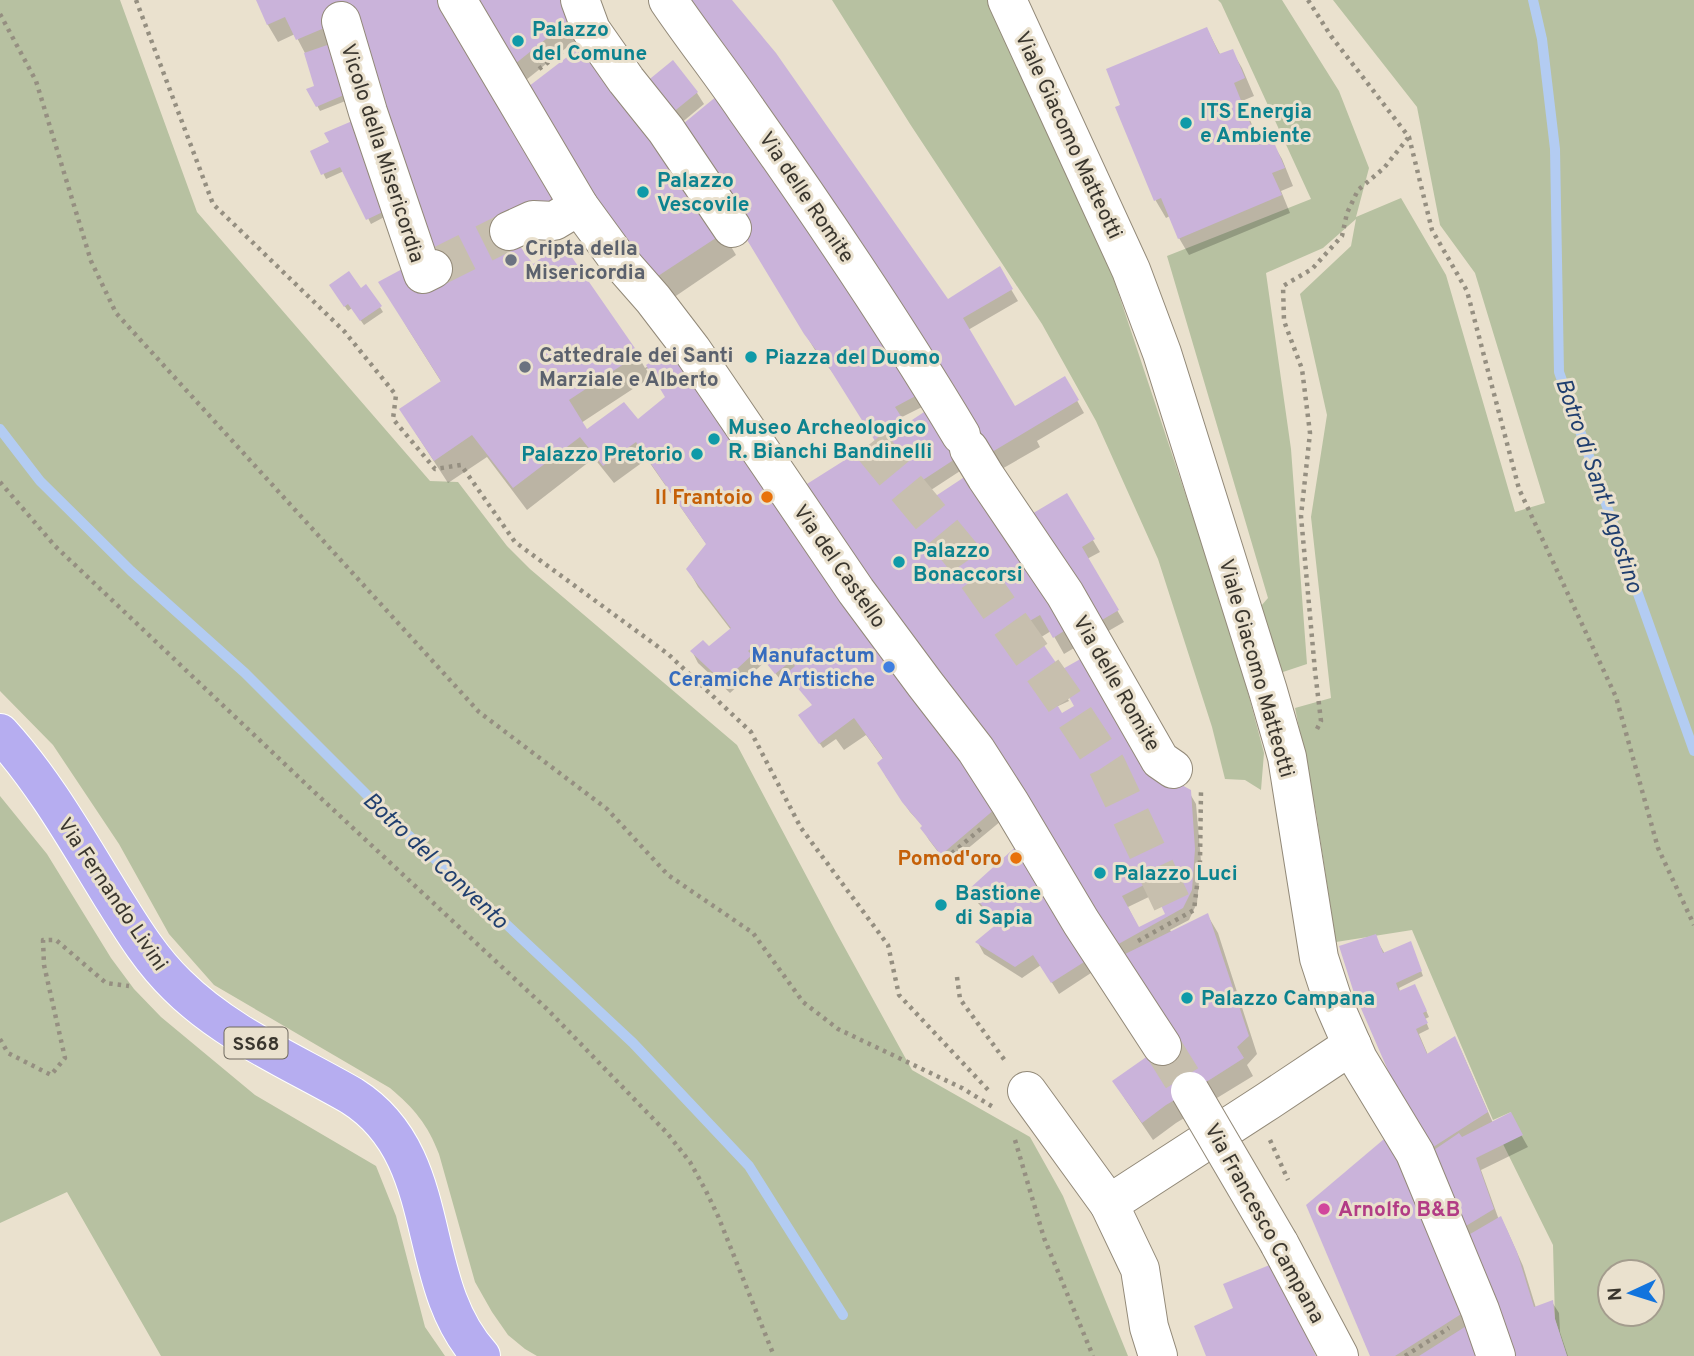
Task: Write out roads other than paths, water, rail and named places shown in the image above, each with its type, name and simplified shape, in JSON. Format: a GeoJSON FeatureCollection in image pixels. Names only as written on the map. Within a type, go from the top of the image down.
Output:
{"type":"FeatureCollection","features":[{"type":"Feature","properties":{"kind":"main road","name":"Via Fernando Livini"},"geometry":{"type":"LineString","coordinates":[[0,733],[42,787],[142,944],[171,978],[222,1021],[352,1096],[370,1108],[385,1124],[398,1141],[414,1175],[450,1304],[462,1329],[481,1356]]}},
{"type":"Feature","properties":{"kind":"street","name":"Via del Castello"},"geometry":{"type":"LineString","coordinates":[[457,0],[579,206],[617,258],[692,350],[840,569],[972,744],[1104,959],[1162,1046]]}},
{"type":"Feature","properties":{"kind":"street","name":"Via delle Romite"},"geometry":{"type":"LineString","coordinates":[[668,0],[811,202],[891,323],[986,477],[1065,594],[1160,760],[1173,769]]}},
{"type":"Feature","properties":{"kind":"street","name":"Viale Giacomo Matteotti"},"geometry":{"type":"LineString","coordinates":[[1007,0],[1131,270],[1162,353],[1287,757],[1319,958],[1334,1004],[1352,1045],[1415,1153],[1480,1310],[1496,1356]]}},
{"type":"Feature","properties":{"kind":"street"},"geometry":{"type":"LineString","coordinates":[[586,15],[626,80],[666,130],[732,228]]}},
{"type":"Feature","properties":{"kind":"street","name":"Vicolo della Misericordia"},"geometry":{"type":"LineString","coordinates":[[341,22],[423,274],[433,269]]}},
{"type":"Feature","properties":{"kind":"street"},"geometry":{"type":"LineString","coordinates":[[509,231],[533,220],[554,221],[579,206]]}},
{"type":"Feature","properties":{"kind":"street"},"geometry":{"type":"LineString","coordinates":[[1109,1204],[1352,1045]]}},
{"type":"Feature","properties":{"kind":"street","name":"Via Francesco Campana"},"geometry":{"type":"LineString","coordinates":[[1190,1091],[1279,1243],[1339,1356]]}},
{"type":"Feature","properties":{"kind":"street"},"geometry":{"type":"LineString","coordinates":[[1006,1099],[1109,1204],[1184,1356]]}},
{"type":"Feature","properties":{"kind":"street"},"geometry":{"type":"LineString","coordinates":[[1140,1269],[1149,1327],[1158,1356]]}},
{"type":"Feature","properties":{"kind":"waterway","name":"Botro di Sant' Agostino"},"geometry":{"type":"LineString","coordinates":[[1533,0],[1542,39],[1555,149],[1559,372],[1694,751]]}},
{"type":"Feature","properties":{"kind":"waterway","name":"Botro del Convento"},"geometry":{"type":"LineString","coordinates":[[0,429],[40,481],[131,571],[245,673],[395,823],[633,1043],[749,1166],[843,1315]]}},
{"type":"Feature","properties":{"kind":"tunnel"},"geometry":{"type":"LineString","coordinates":[[433,269],[509,231]]}},
{"type":"Feature","properties":{"kind":"tunnel"},"geometry":{"type":"LineString","coordinates":[[870,444],[961,554],[1107,766],[1179,918]]}},
{"type":"Feature","properties":{"kind":"tunnel"},"geometry":{"type":"LineString","coordinates":[[1162,1046],[1190,1091]]}},
{"type":"Feature","properties":{"kind":"place","name":"Palazzo del Comune"},"geometry":{"type":"Point","coordinates":[518,41]}},
{"type":"Feature","properties":{"kind":"place","name":"ITS Energia e Ambiente"},"geometry":{"type":"Point","coordinates":[1186,123]}},
{"type":"Feature","properties":{"kind":"place","name":"Palazzo Vescovile"},"geometry":{"type":"Point","coordinates":[643,192]}},
{"type":"Feature","properties":{"kind":"place","name":"Cripta della Misericordia"},"geometry":{"type":"Point","coordinates":[511,260]}},
{"type":"Feature","properties":{"kind":"place","name":"Piazza del Duomo"},"geometry":{"type":"Point","coordinates":[751,357]}},
{"type":"Feature","properties":{"kind":"place","name":"Cattedrale dei Santi Marziale e Alberto"},"geometry":{"type":"Point","coordinates":[525,367]}},
{"type":"Feature","properties":{"kind":"place","name":"Museo Archeologico R. Bianchi Bandinelli"},"geometry":{"type":"Point","coordinates":[714,439]}},
{"type":"Feature","properties":{"kind":"place","name":"Palazzo Pretorio"},"geometry":{"type":"Point","coordinates":[697,454]}},
{"type":"Feature","properties":{"kind":"place","name":"Il Frantoio"},"geometry":{"type":"Point","coordinates":[767,497]}},
{"type":"Feature","properties":{"kind":"place","name":"Palazzo Bonaccorsi"},"geometry":{"type":"Point","coordinates":[899,562]}},
{"type":"Feature","properties":{"kind":"place","name":"Manufactum Ceramiche Artistiche"},"geometry":{"type":"Point","coordinates":[889,667]}},
{"type":"Feature","properties":{"kind":"place","name":"Pomod'oro"},"geometry":{"type":"Point","coordinates":[1016,858]}},
{"type":"Feature","properties":{"kind":"place","name":"Palazzo Luci"},"geometry":{"type":"Point","coordinates":[1100,873]}},
{"type":"Feature","properties":{"kind":"place","name":"Bastione di Sapia"},"geometry":{"type":"Point","coordinates":[941,905]}},
{"type":"Feature","properties":{"kind":"place","name":"Palazzo Campana"},"geometry":{"type":"Point","coordinates":[1187,998]}},
{"type":"Feature","properties":{"kind":"place","name":"Arnolfo B&B"},"geometry":{"type":"Point","coordinates":[1324,1209]}}]}
